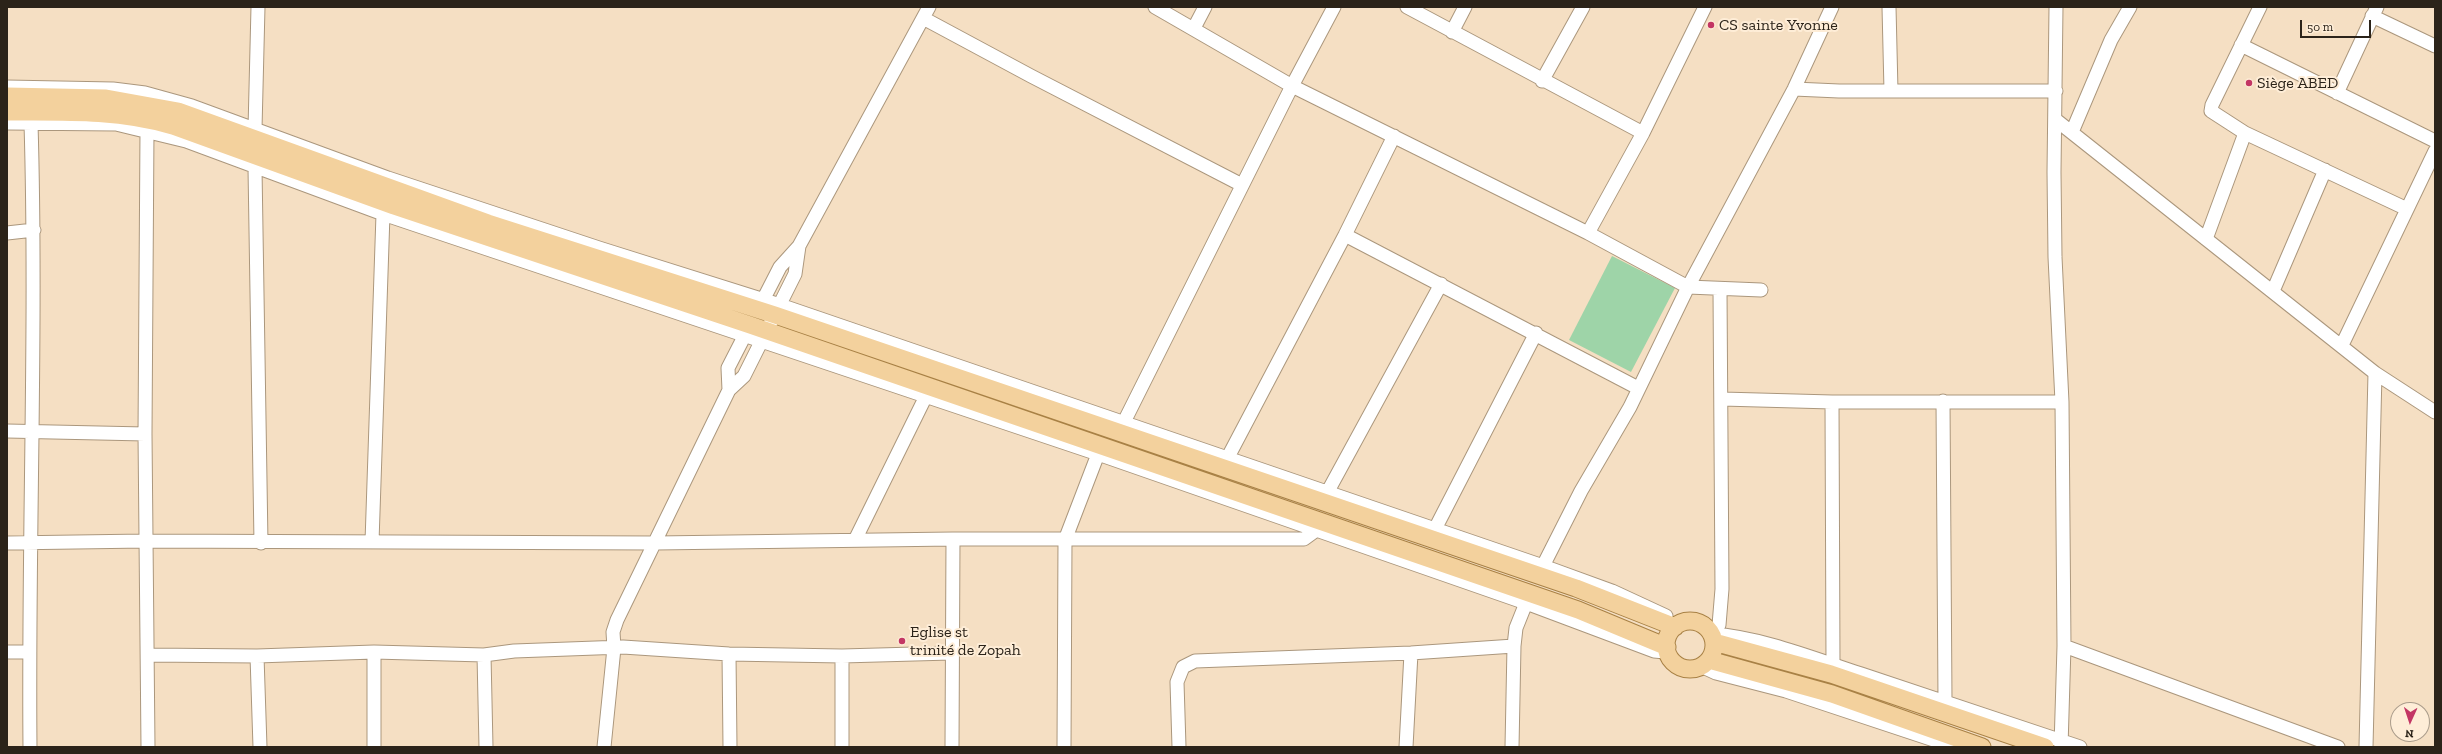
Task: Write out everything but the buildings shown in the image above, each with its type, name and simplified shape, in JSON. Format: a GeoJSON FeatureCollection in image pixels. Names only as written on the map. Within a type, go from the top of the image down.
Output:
{"type":"FeatureCollection","features":[{"type":"Feature","properties":{"kind":"main road"},"geometry":{"type":"LineString","coordinates":[[7,96],[106,98],[178,111],[488,223],[761,304],[1576,588],[1678,625]]}},
{"type":"Feature","properties":{"kind":"main road"},"geometry":{"type":"LineString","coordinates":[[7,112],[112,113],[167,124],[394,206],[764,336],[1578,610],[1667,649]]}},
{"type":"Feature","properties":{"kind":"main road"},"geometry":{"type":"LineString","coordinates":[[1982,747],[1832,694],[1705,663],[1691,668],[1681,667],[1673,661],[1667,649],[1669,634],[1678,625],[1690,621],[1701,623],[1713,638],[1831,674],[2045,747]]}},
{"type":"Feature","properties":{"kind":"main road"},"geometry":{"type":"LineString","coordinates":[[1705,663],[1713,652],[1713,638]]}},
{"type":"Feature","properties":{"kind":"street"},"geometry":{"type":"LineString","coordinates":[[255,129],[258,7]]}},
{"type":"Feature","properties":{"kind":"street"},"geometry":{"type":"LineString","coordinates":[[1155,7],[1194,28],[1292,86],[1588,233],[1688,287],[1720,290],[1761,290]]}},
{"type":"Feature","properties":{"kind":"street"},"geometry":{"type":"LineString","coordinates":[[1194,28],[1205,7]]}},
{"type":"Feature","properties":{"kind":"street"},"geometry":{"type":"LineString","coordinates":[[1124,422],[1242,184],[1334,7]]}},
{"type":"Feature","properties":{"kind":"street"},"geometry":{"type":"LineString","coordinates":[[1407,7],[1542,81],[1643,133]]}},
{"type":"Feature","properties":{"kind":"street"},"geometry":{"type":"LineString","coordinates":[[1452,32],[1464,7]]}},
{"type":"Feature","properties":{"kind":"street"},"geometry":{"type":"LineString","coordinates":[[1542,81],[1583,7]]}},
{"type":"Feature","properties":{"kind":"street"},"geometry":{"type":"LineString","coordinates":[[1588,233],[1643,133],[1705,7]]}},
{"type":"Feature","properties":{"kind":"street"},"geometry":{"type":"LineString","coordinates":[[1889,7],[1891,91]]}},
{"type":"Feature","properties":{"kind":"street"},"geometry":{"type":"LineString","coordinates":[[2056,7],[2055,257],[2062,402],[2064,646],[2061,744]]}},
{"type":"Feature","properties":{"kind":"street"},"geometry":{"type":"LineString","coordinates":[[2072,132],[2111,40],[2130,7]]}},
{"type":"Feature","properties":{"kind":"street"},"geometry":{"type":"LineString","coordinates":[[2260,7],[2212,105],[2212,111],[2245,133],[2407,209]]}},
{"type":"Feature","properties":{"kind":"street"},"geometry":{"type":"LineString","coordinates":[[1543,566],[1660,349],[1688,287],[1794,89],[1827,9]]}},
{"type":"Feature","properties":{"kind":"street"},"geometry":{"type":"LineString","coordinates":[[729,390],[728,368],[780,267],[799,246],[926,12],[1031,76],[1242,184]]}},
{"type":"Feature","properties":{"kind":"street"},"geometry":{"type":"LineString","coordinates":[[2337,93],[2375,12],[2435,46]]}},
{"type":"Feature","properties":{"kind":"street"},"geometry":{"type":"LineString","coordinates":[[2241,45],[2435,141]]}},
{"type":"Feature","properties":{"kind":"street"},"geometry":{"type":"LineString","coordinates":[[7,87],[113,89],[144,92],[192,106],[474,207],[761,304]]}},
{"type":"Feature","properties":{"kind":"street"},"geometry":{"type":"LineString","coordinates":[[1794,89],[1891,91],[2056,91]]}},
{"type":"Feature","properties":{"kind":"street"},"geometry":{"type":"LineString","coordinates":[[2056,120],[2342,345],[2375,373],[2435,412]]}},
{"type":"Feature","properties":{"kind":"street"},"geometry":{"type":"LineString","coordinates":[[7,123],[116,124],[147,130],[186,141],[254,168],[383,214],[748,330]]}},
{"type":"Feature","properties":{"kind":"street"},"geometry":{"type":"LineString","coordinates":[[30,747],[29,652],[34,230],[31,123]]}},
{"type":"Feature","properties":{"kind":"street"},"geometry":{"type":"LineString","coordinates":[[147,130],[145,434],[148,480],[145,541],[149,655],[148,747]]}},
{"type":"Feature","properties":{"kind":"street"},"geometry":{"type":"LineString","coordinates":[[2206,239],[2245,133]]}},
{"type":"Feature","properties":{"kind":"street"},"geometry":{"type":"LineString","coordinates":[[1227,459],[1345,235],[1394,136]]}},
{"type":"Feature","properties":{"kind":"street"},"geometry":{"type":"LineString","coordinates":[[2342,345],[2435,150]]}},
{"type":"Feature","properties":{"kind":"street"},"geometry":{"type":"LineString","coordinates":[[254,168],[261,543]]}},
{"type":"Feature","properties":{"kind":"street"},"geometry":{"type":"LineString","coordinates":[[2272,291],[2325,170]]}},
{"type":"Feature","properties":{"kind":"street"},"geometry":{"type":"LineString","coordinates":[[372,542],[383,214]]}},
{"type":"Feature","properties":{"kind":"street"},"geometry":{"type":"LineString","coordinates":[[7,233],[34,230]]}},
{"type":"Feature","properties":{"kind":"street"},"geometry":{"type":"LineString","coordinates":[[1345,235],[1536,333],[1638,388]]}},
{"type":"Feature","properties":{"kind":"street"},"geometry":{"type":"LineString","coordinates":[[604,747],[614,648],[613,632],[617,620],[656,543],[729,390],[744,376],[795,274],[799,246]]}},
{"type":"Feature","properties":{"kind":"street"},"geometry":{"type":"LineString","coordinates":[[1327,493],[1440,284]]}},
{"type":"Feature","properties":{"kind":"street"},"geometry":{"type":"LineString","coordinates":[[1713,638],[1719,625],[1722,589],[1722,399],[1720,290]]}},
{"type":"Feature","properties":{"kind":"street"},"geometry":{"type":"LineString","coordinates":[[777,310],[1124,422],[1227,459],[1612,590],[1678,625]]}},
{"type":"Feature","properties":{"kind":"street"},"geometry":{"type":"LineString","coordinates":[[1435,530],[1536,333]]}},
{"type":"Feature","properties":{"kind":"street"},"geometry":{"type":"LineString","coordinates":[[764,336],[926,396],[1098,454],[1315,531],[1526,603],[1654,650],[1667,649]]}},
{"type":"Feature","properties":{"kind":"street"},"geometry":{"type":"LineString","coordinates":[[2366,747],[2375,373]]}},
{"type":"Feature","properties":{"kind":"street"},"geometry":{"type":"LineString","coordinates":[[855,540],[926,396]]}},
{"type":"Feature","properties":{"kind":"street"},"geometry":{"type":"LineString","coordinates":[[1722,399],[1832,402],[2062,402]]}},
{"type":"Feature","properties":{"kind":"street"},"geometry":{"type":"LineString","coordinates":[[1943,401],[1945,702]]}},
{"type":"Feature","properties":{"kind":"street"},"geometry":{"type":"LineString","coordinates":[[1832,402],[1833,665]]}},
{"type":"Feature","properties":{"kind":"street"},"geometry":{"type":"LineString","coordinates":[[7,431],[145,434]]}},
{"type":"Feature","properties":{"kind":"street"},"geometry":{"type":"LineString","coordinates":[[1064,747],[1065,540],[1098,454]]}},
{"type":"Feature","properties":{"kind":"street"},"geometry":{"type":"LineString","coordinates":[[7,543],[31,544],[145,541],[261,543],[656,543],[953,539],[1304,539],[1315,531]]}},
{"type":"Feature","properties":{"kind":"street"},"geometry":{"type":"LineString","coordinates":[[952,747],[951,653],[953,539]]}},
{"type":"Feature","properties":{"kind":"street"},"geometry":{"type":"LineString","coordinates":[[1512,747],[1514,646],[1516,628],[1526,603]]}},
{"type":"Feature","properties":{"kind":"street"},"geometry":{"type":"LineString","coordinates":[[1713,638],[1725,635],[1774,647],[1945,702],[2061,744],[2080,747]]}},
{"type":"Feature","properties":{"kind":"street"},"geometry":{"type":"LineString","coordinates":[[1179,747],[1176,682],[1183,667],[1195,661],[1411,653],[1514,646]]}},
{"type":"Feature","properties":{"kind":"street"},"geometry":{"type":"LineString","coordinates":[[2064,646],[2338,747]]}},
{"type":"Feature","properties":{"kind":"street"},"geometry":{"type":"LineString","coordinates":[[149,655],[258,656],[374,652],[484,655],[514,651],[614,648],[729,654],[842,656],[951,653]]}},
{"type":"Feature","properties":{"kind":"street"},"geometry":{"type":"LineString","coordinates":[[7,652],[29,652]]}},
{"type":"Feature","properties":{"kind":"street"},"geometry":{"type":"LineString","coordinates":[[374,652],[374,747]]}},
{"type":"Feature","properties":{"kind":"street"},"geometry":{"type":"LineString","coordinates":[[1406,747],[1411,653]]}},
{"type":"Feature","properties":{"kind":"street"},"geometry":{"type":"LineString","coordinates":[[729,654],[730,747]]}},
{"type":"Feature","properties":{"kind":"street"},"geometry":{"type":"LineString","coordinates":[[484,655],[486,747]]}},
{"type":"Feature","properties":{"kind":"street"},"geometry":{"type":"LineString","coordinates":[[258,656],[260,747]]}},
{"type":"Feature","properties":{"kind":"street"},"geometry":{"type":"LineString","coordinates":[[842,656],[842,747]]}},
{"type":"Feature","properties":{"kind":"street"},"geometry":{"type":"LineString","coordinates":[[1705,663],[1716,673],[1786,691],[1955,747]]}},
{"type":"Feature","properties":{"kind":"green space"},"geometry":{"type":"Polygon","coordinates":[[[1612,256],[1675,288],[1631,372],[1569,340],[1612,256]]]}},
{"type":"Feature","properties":{"kind":"place","name":"CS sainte Yvonne"},"geometry":{"type":"Point","coordinates":[1711,25]}},
{"type":"Feature","properties":{"kind":"place","name":"Siège ABED"},"geometry":{"type":"Point","coordinates":[2249,83]}},
{"type":"Feature","properties":{"kind":"place","name":"Eglise st trinité de Zopah"},"geometry":{"type":"Point","coordinates":[902,641]}}]}
